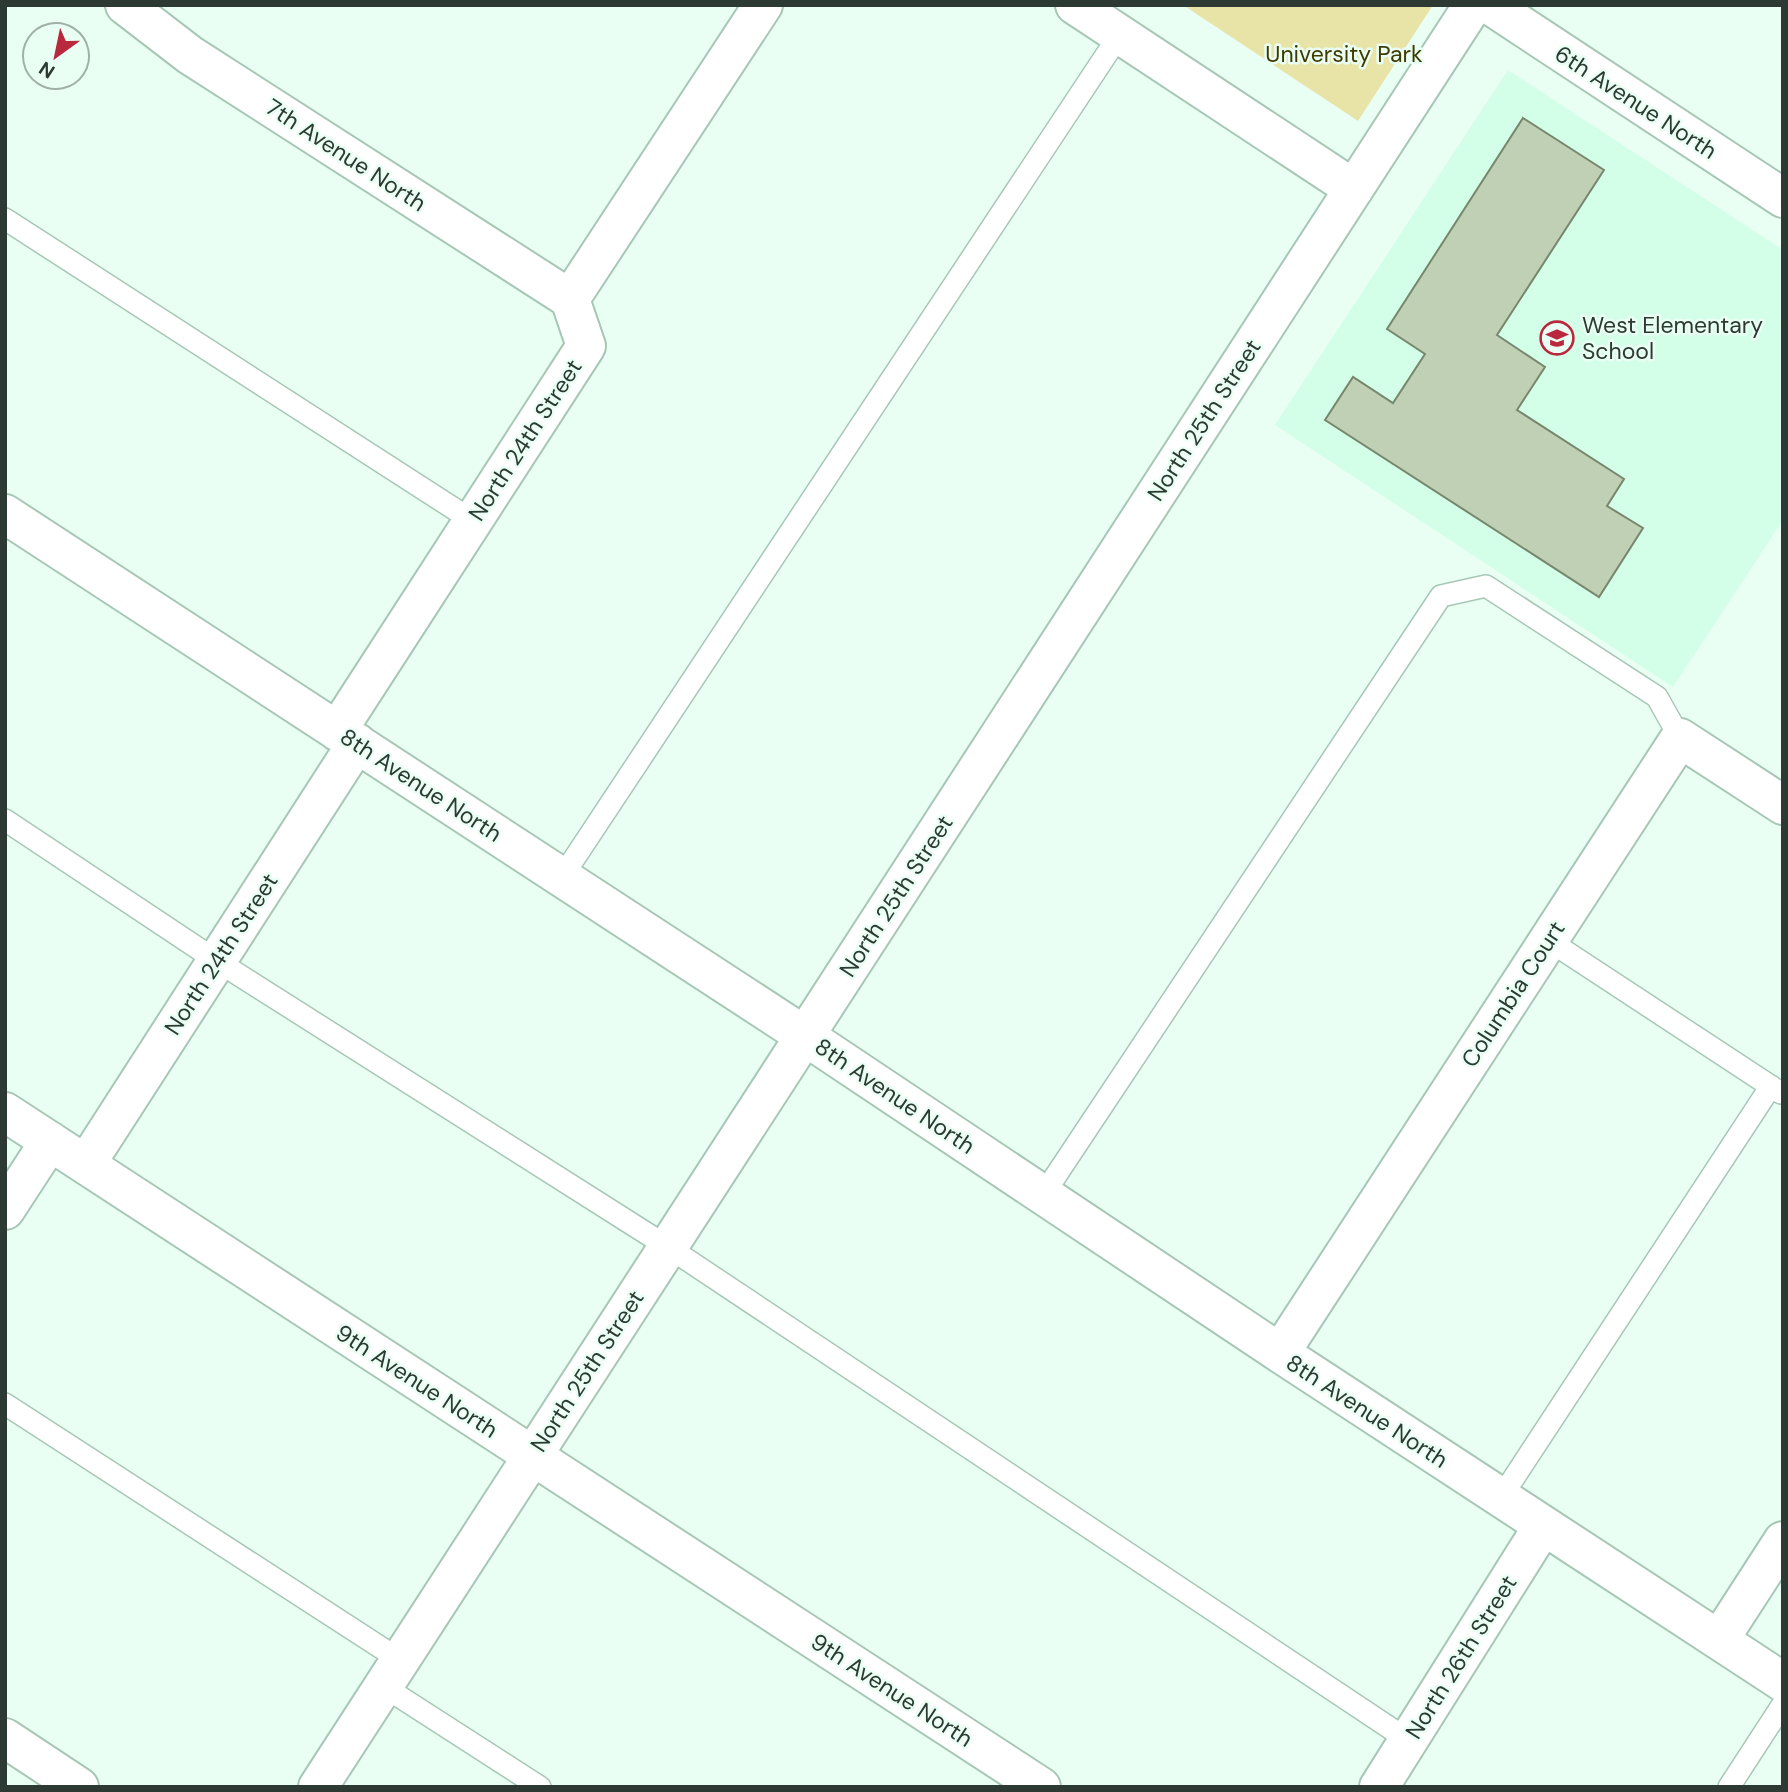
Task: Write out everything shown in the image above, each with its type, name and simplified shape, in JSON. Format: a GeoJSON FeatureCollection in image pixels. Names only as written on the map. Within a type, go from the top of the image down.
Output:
{"type":"FeatureCollection","features":[{"type":"Feature","properties":{"kind":"street","name":"7th Avenue North"},"geometry":{"type":"LineString","coordinates":[[125,5],[190,55],[570,299]]}},
{"type":"Feature","properties":{"kind":"street"},"geometry":{"type":"LineString","coordinates":[[570,299],[763,5]]}},
{"type":"Feature","properties":{"kind":"street"},"geometry":{"type":"LineString","coordinates":[[1075,5],[1354,189]]}},
{"type":"Feature","properties":{"kind":"street","name":"North 25th Street"},"geometry":{"type":"LineString","coordinates":[[318,1787],[1473,5]]}},
{"type":"Feature","properties":{"kind":"street","name":"6th Avenue North"},"geometry":{"type":"LineString","coordinates":[[1490,5],[1783,198]]}},
{"type":"Feature","properties":{"kind":"street","name":"North 24th Street"},"geometry":{"type":"LineString","coordinates":[[86,1164],[217,961],[473,521],[586,346],[570,299]]}},
{"type":"Feature","properties":{"kind":"street","name":"8th Avenue North"},"geometry":{"type":"LineString","coordinates":[[5,514],[805,1036],[1500,1499],[1783,1682]]}},
{"type":"Feature","properties":{"kind":"street"},"geometry":{"type":"LineString","coordinates":[[1680,738],[1783,805]]}},
{"type":"Feature","properties":{"kind":"street","name":"Columbia Court"},"geometry":{"type":"LineString","coordinates":[[1280,1353],[1680,738]]}},
{"type":"Feature","properties":{"kind":"street","name":"9th Avenue North"},"geometry":{"type":"LineString","coordinates":[[5,1112],[1041,1787]]}},
{"type":"Feature","properties":{"kind":"street"},"geometry":{"type":"LineString","coordinates":[[5,1210],[50,1141]]}},
{"type":"Feature","properties":{"kind":"street","name":"North 26th Street"},"geometry":{"type":"LineString","coordinates":[[1379,1787],[1543,1527]]}},
{"type":"Feature","properties":{"kind":"street"},"geometry":{"type":"LineString","coordinates":[[1719,1640],[1783,1541]]}},
{"type":"Feature","properties":{"kind":"street"},"geometry":{"type":"LineString","coordinates":[[5,1738],[79,1787]]}},
{"type":"Feature","properties":{"kind":"lane"},"geometry":{"type":"LineString","coordinates":[[562,877],[1120,34]]}},
{"type":"Feature","properties":{"kind":"lane"},"geometry":{"type":"LineString","coordinates":[[5,219],[473,521]]}},
{"type":"Feature","properties":{"kind":"lane"},"geometry":{"type":"LineString","coordinates":[[1043,1195],[1441,596],[1486,586],[1657,697],[1680,738]]}},
{"type":"Feature","properties":{"kind":"lane"},"geometry":{"type":"LineString","coordinates":[[5,820],[217,961],[668,1247],[1408,1740]]}},
{"type":"Feature","properties":{"kind":"lane"},"geometry":{"type":"LineString","coordinates":[[1500,1499],[1777,1090],[1548,940]]}},
{"type":"Feature","properties":{"kind":"lane"},"geometry":{"type":"LineString","coordinates":[[5,1404],[392,1673],[540,1787]]}},
{"type":"Feature","properties":{"kind":"lane"},"geometry":{"type":"LineString","coordinates":[[1729,1787],[1783,1704]]}},
{"type":"Feature","properties":{"kind":"shaded area","name":"West Elementary School"},"geometry":{"type":"Polygon","coordinates":[[[1508,70],[1783,250],[1783,520],[1673,687],[1275,425],[1508,70]]]}},
{"type":"Feature","properties":{"kind":"green space","name":"University Park"},"geometry":{"type":"Polygon","coordinates":[[[1183,5],[1433,5],[1358,121],[1183,5]]]}},
{"type":"Feature","properties":{"kind":"building"},"geometry":{"type":"Polygon","coordinates":[[[1523,118],[1604,170],[1497,335],[1545,367],[1517,410],[1624,479],[1607,506],[1643,528],[1599,597],[1325,420],[1353,377],[1393,403],[1425,354],[1387,329],[1523,118]]]}},
{"type":"Feature","properties":{"kind":"place","name":"West Elementary School"},"geometry":{"type":"Point","coordinates":[1557,338]}}]}
